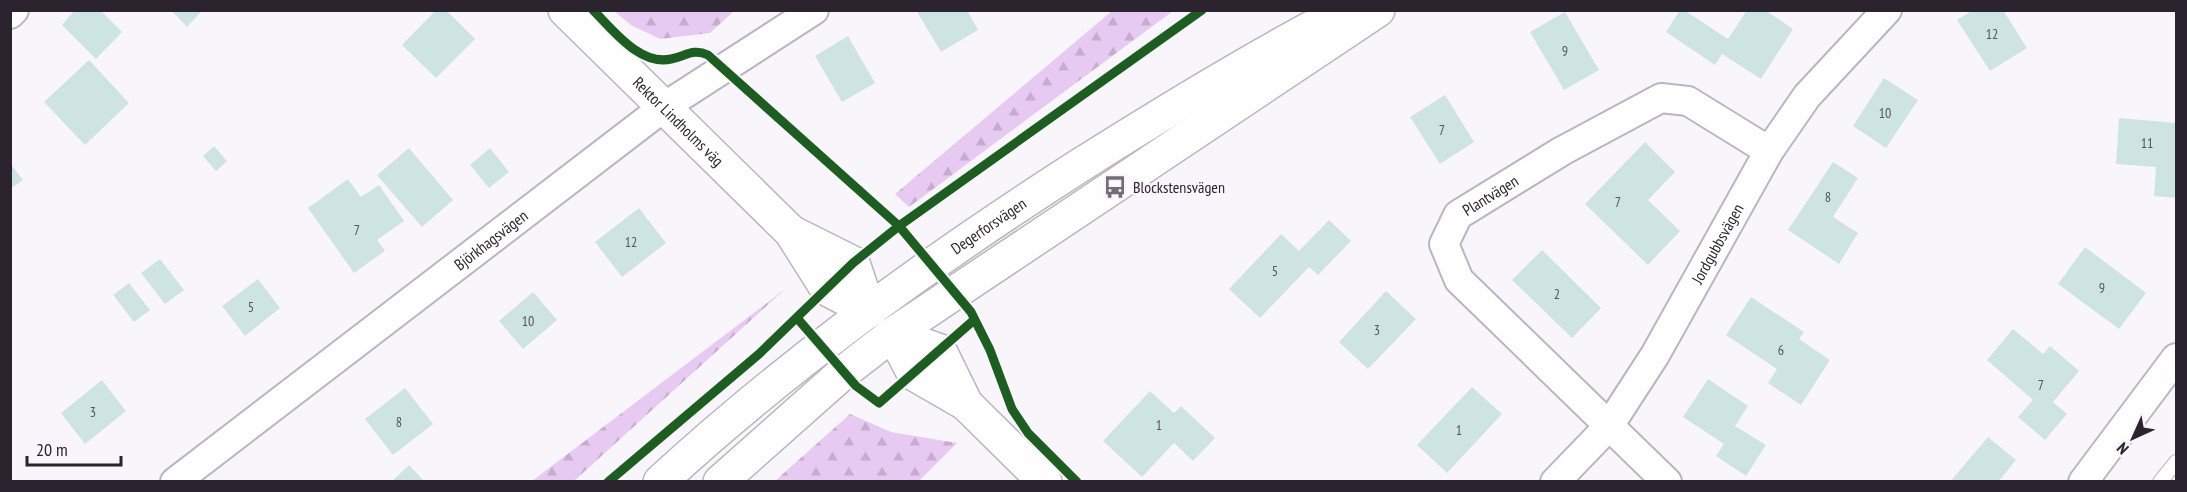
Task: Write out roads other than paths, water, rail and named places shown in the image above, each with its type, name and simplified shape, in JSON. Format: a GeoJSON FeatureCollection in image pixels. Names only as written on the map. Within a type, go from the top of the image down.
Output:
{"type":"FeatureCollection","features":[{"type":"Feature","properties":{"kind":"main road","name":"Rektor Lindholms väg"},"geometry":{"type":"LineString","coordinates":[[565,10],[791,232],[827,289],[870,310]]}},
{"type":"Feature","properties":{"kind":"main road","name":"Degerforsvägen"},"geometry":{"type":"LineString","coordinates":[[660,482],[698,447],[870,310],[966,239],[1125,137],[1345,10]]}},
{"type":"Feature","properties":{"kind":"main road"},"geometry":{"type":"LineString","coordinates":[[720,482],[844,372],[893,334],[1378,10]]}},
{"type":"Feature","properties":{"kind":"main road"},"geometry":{"type":"LineString","coordinates":[[870,310],[893,334],[914,374],[966,404],[1045,482]]}},
{"type":"Feature","properties":{"kind":"street"},"geometry":{"type":"LineString","coordinates":[[10,14],[15,10]]}},
{"type":"Feature","properties":{"kind":"street","name":"Björkhagsvägen"},"geometry":{"type":"LineString","coordinates":[[175,482],[664,107],[814,10]]}},
{"type":"Feature","properties":{"kind":"street","name":"Jordgubbsvägen"},"geometry":{"type":"LineString","coordinates":[[1555,482],[1609,426],[1655,355],[1769,151],[1807,96],[1887,10]]}},
{"type":"Feature","properties":{"kind":"street","name":"Plantvägen"},"geometry":{"type":"LineString","coordinates":[[1667,482],[1459,280],[1444,244],[1458,216],[1562,151],[1661,98],[1688,101],[1769,151]]}},
{"type":"Feature","properties":{"kind":"street"},"geometry":{"type":"LineString","coordinates":[[2083,482],[2176,358]]}},
{"type":"Feature","properties":{"kind":"lane"},"geometry":{"type":"LineString","coordinates":[[2160,482],[2176,462]]}},
{"type":"Feature","properties":{"kind":"place","name":"Blockstensvägen"},"geometry":{"type":"Point","coordinates":[1115,187]}}]}
